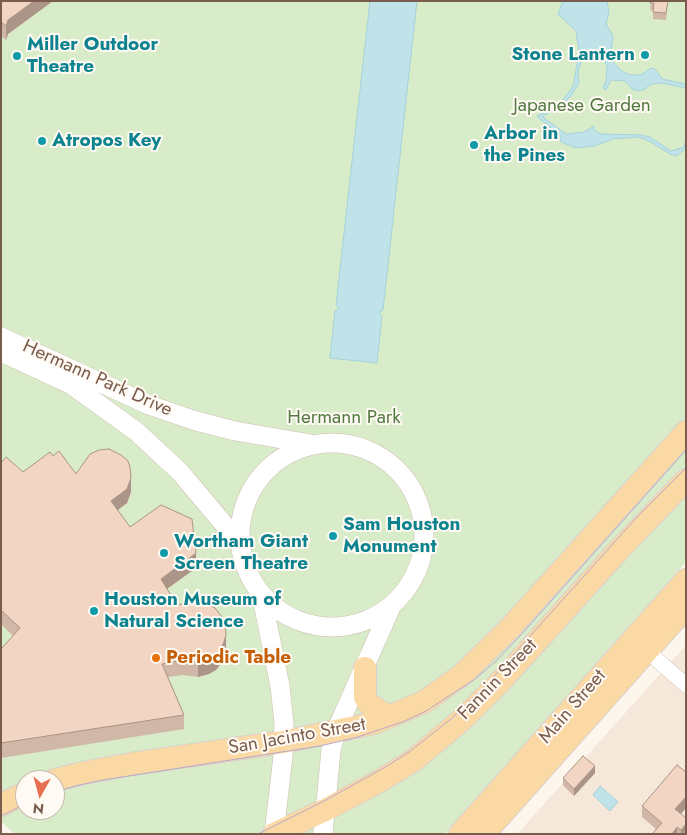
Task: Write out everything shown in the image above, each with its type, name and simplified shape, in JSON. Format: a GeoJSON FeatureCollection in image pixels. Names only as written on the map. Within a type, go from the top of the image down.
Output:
{"type":"FeatureCollection","features":[{"type":"Feature","properties":{"kind":"main road","name":"Fannin Street"},"geometry":{"type":"LineString","coordinates":[[510,628],[686,432]]}},
{"type":"Feature","properties":{"kind":"main road","name":"Fannin Street"},"geometry":{"type":"LineString","coordinates":[[274,834],[378,782],[414,760],[464,718],[502,680],[616,552],[686,480]]}},
{"type":"Feature","properties":{"kind":"main road","name":"Main Street"},"geometry":{"type":"LineString","coordinates":[[484,834],[640,644],[686,580]]}},
{"type":"Feature","properties":{"kind":"main road","name":"Main Street"},"geometry":{"type":"LineString","coordinates":[[460,834],[640,644],[686,607]]}},
{"type":"Feature","properties":{"kind":"main road","name":"San Jacinto Street"},"geometry":{"type":"LineString","coordinates":[[65,778],[131,764],[284,742],[374,723],[424,702],[462,675],[510,628]]}},
{"type":"Feature","properties":{"kind":"main road"},"geometry":{"type":"LineString","coordinates":[[365,668],[368,702],[381,712],[392,716]]}},
{"type":"Feature","properties":{"kind":"main road"},"geometry":{"type":"LineString","coordinates":[[1,805],[15,798]]}},
{"type":"Feature","properties":{"kind":"street","name":"Hermann Park Drive"},"geometry":{"type":"LineString","coordinates":[[1,337],[149,405],[196,421],[235,431],[311,444]]}},
{"type":"Feature","properties":{"kind":"street","name":"Hermann Park Drive"},"geometry":{"type":"LineString","coordinates":[[1,352],[72,385],[137,432],[180,472],[238,541]]}},
{"type":"Feature","properties":{"kind":"street"},"geometry":{"type":"LineString","coordinates":[[311,444],[344,444],[366,449],[377,454],[398,470],[414,492],[423,518],[424,544],[419,568],[408,589],[391,607],[370,620],[346,627],[323,628],[299,622],[279,612],[262,598],[245,571],[238,541],[241,512],[252,486],[272,464],[297,449],[311,444]]}},
{"type":"Feature","properties":{"kind":"street"},"geometry":{"type":"LineString","coordinates":[[262,598],[280,686],[284,742],[274,834]]}},
{"type":"Feature","properties":{"kind":"street"},"geometry":{"type":"LineString","coordinates":[[323,834],[332,750],[336,731],[391,607]]}},
{"type":"Feature","properties":{"kind":"street"},"geometry":{"type":"LineString","coordinates":[[640,644],[686,685]]}},
{"type":"Feature","properties":{"kind":"shaded area"},"geometry":{"type":"Polygon","coordinates":[[[686,645],[686,834],[517,834],[686,645]]]}},
{"type":"Feature","properties":{"kind":"green space","name":"Hermann Park"},"geometry":{"type":"Polygon","coordinates":[[[1,1],[686,1],[686,562],[445,834],[15,834],[1,822],[1,1]]]}},
{"type":"Feature","properties":{"kind":"water"},"geometry":{"type":"Polygon","coordinates":[[[370,1],[417,1],[383,310],[379,312],[382,316],[377,363],[330,358],[335,311],[339,308],[336,305],[370,1]]]}},
{"type":"Feature","properties":{"kind":"water"},"geometry":{"type":"Polygon","coordinates":[[[563,1],[607,1],[609,12],[606,24],[613,36],[611,52],[614,63],[623,72],[631,75],[641,75],[651,68],[655,69],[662,79],[686,84],[686,88],[662,83],[651,84],[645,89],[638,91],[632,89],[625,81],[611,80],[606,90],[603,88],[606,81],[607,66],[603,58],[600,56],[587,56],[579,67],[579,83],[571,96],[557,109],[543,116],[544,118],[566,134],[584,132],[594,126],[594,130],[601,134],[650,137],[671,151],[684,147],[686,139],[686,148],[684,150],[676,156],[639,137],[612,139],[594,146],[576,148],[561,142],[559,132],[549,127],[537,116],[562,101],[574,83],[579,51],[576,31],[558,14],[563,1]]]}},
{"type":"Feature","properties":{"kind":"water"},"geometry":{"type":"Polygon","coordinates":[[[600,786],[618,802],[610,811],[593,795],[600,786]]]}},
{"type":"Feature","properties":{"kind":"building"},"geometry":{"type":"Polygon","coordinates":[[[1,1],[34,1],[8,20],[6,26],[1,22],[1,1]]]}},
{"type":"Feature","properties":{"kind":"building"},"geometry":{"type":"Polygon","coordinates":[[[651,1],[668,1],[666,13],[653,12],[654,3],[650,3],[651,1]]]}},
{"type":"Feature","properties":{"kind":"building","name":"Houston Museum of Natural Science"},"geometry":{"type":"Polygon","coordinates":[[[109,449],[128,461],[130,467],[131,478],[127,489],[111,501],[130,527],[161,505],[192,519],[196,553],[161,579],[177,605],[195,601],[203,602],[215,608],[225,621],[226,635],[222,648],[216,656],[198,663],[183,660],[162,664],[184,715],[1,743],[1,649],[20,628],[1,612],[1,463],[6,457],[23,472],[50,452],[53,456],[59,451],[76,474],[90,454],[99,450],[109,449]]]}},
{"type":"Feature","properties":{"kind":"building"},"geometry":{"type":"Polygon","coordinates":[[[583,756],[595,766],[574,789],[563,778],[583,756]]]}},
{"type":"Feature","properties":{"kind":"building"},"geometry":{"type":"Polygon","coordinates":[[[677,765],[686,772],[686,797],[675,809],[686,818],[686,824],[681,830],[677,827],[672,834],[652,834],[662,823],[642,806],[677,765]]]}},
{"type":"Feature","properties":{"kind":"tram line"},"geometry":{"type":"LineString","coordinates":[[65,789],[103,780],[320,746],[358,737],[405,721],[426,711],[475,679],[495,662],[686,450]]}},
{"type":"Feature","properties":{"kind":"tram line"},"geometry":{"type":"LineString","coordinates":[[258,834],[326,800],[387,766],[409,752],[451,719],[488,683],[637,517],[686,468]]}},
{"type":"Feature","properties":{"kind":"tram line"},"geometry":{"type":"LineString","coordinates":[[1,816],[15,809]]}},
{"type":"Feature","properties":{"kind":"place","name":"Stone Lantern"},"geometry":{"type":"Point","coordinates":[645,55]}},
{"type":"Feature","properties":{"kind":"place","name":"Miller Outdoor Theatre"},"geometry":{"type":"Point","coordinates":[17,56]}},
{"type":"Feature","properties":{"kind":"place","name":"Atropos Key"},"geometry":{"type":"Point","coordinates":[42,141]}},
{"type":"Feature","properties":{"kind":"place","name":"Arbor in the Pines"},"geometry":{"type":"Point","coordinates":[474,145]}},
{"type":"Feature","properties":{"kind":"place","name":"Sam Houston Monument"},"geometry":{"type":"Point","coordinates":[333,536]}},
{"type":"Feature","properties":{"kind":"place","name":"Wortham Giant Screen Theatre"},"geometry":{"type":"Point","coordinates":[164,553]}},
{"type":"Feature","properties":{"kind":"place","name":"Houston Museum of Natural Science"},"geometry":{"type":"Point","coordinates":[94,611]}},
{"type":"Feature","properties":{"kind":"place","name":"Periodic Table"},"geometry":{"type":"Point","coordinates":[156,658]}},
{"type":"Feature","properties":{"kind":"park label","name":"Japanese Garden"},"geometry":{"type":"Point","coordinates":[582,106]}}]}
